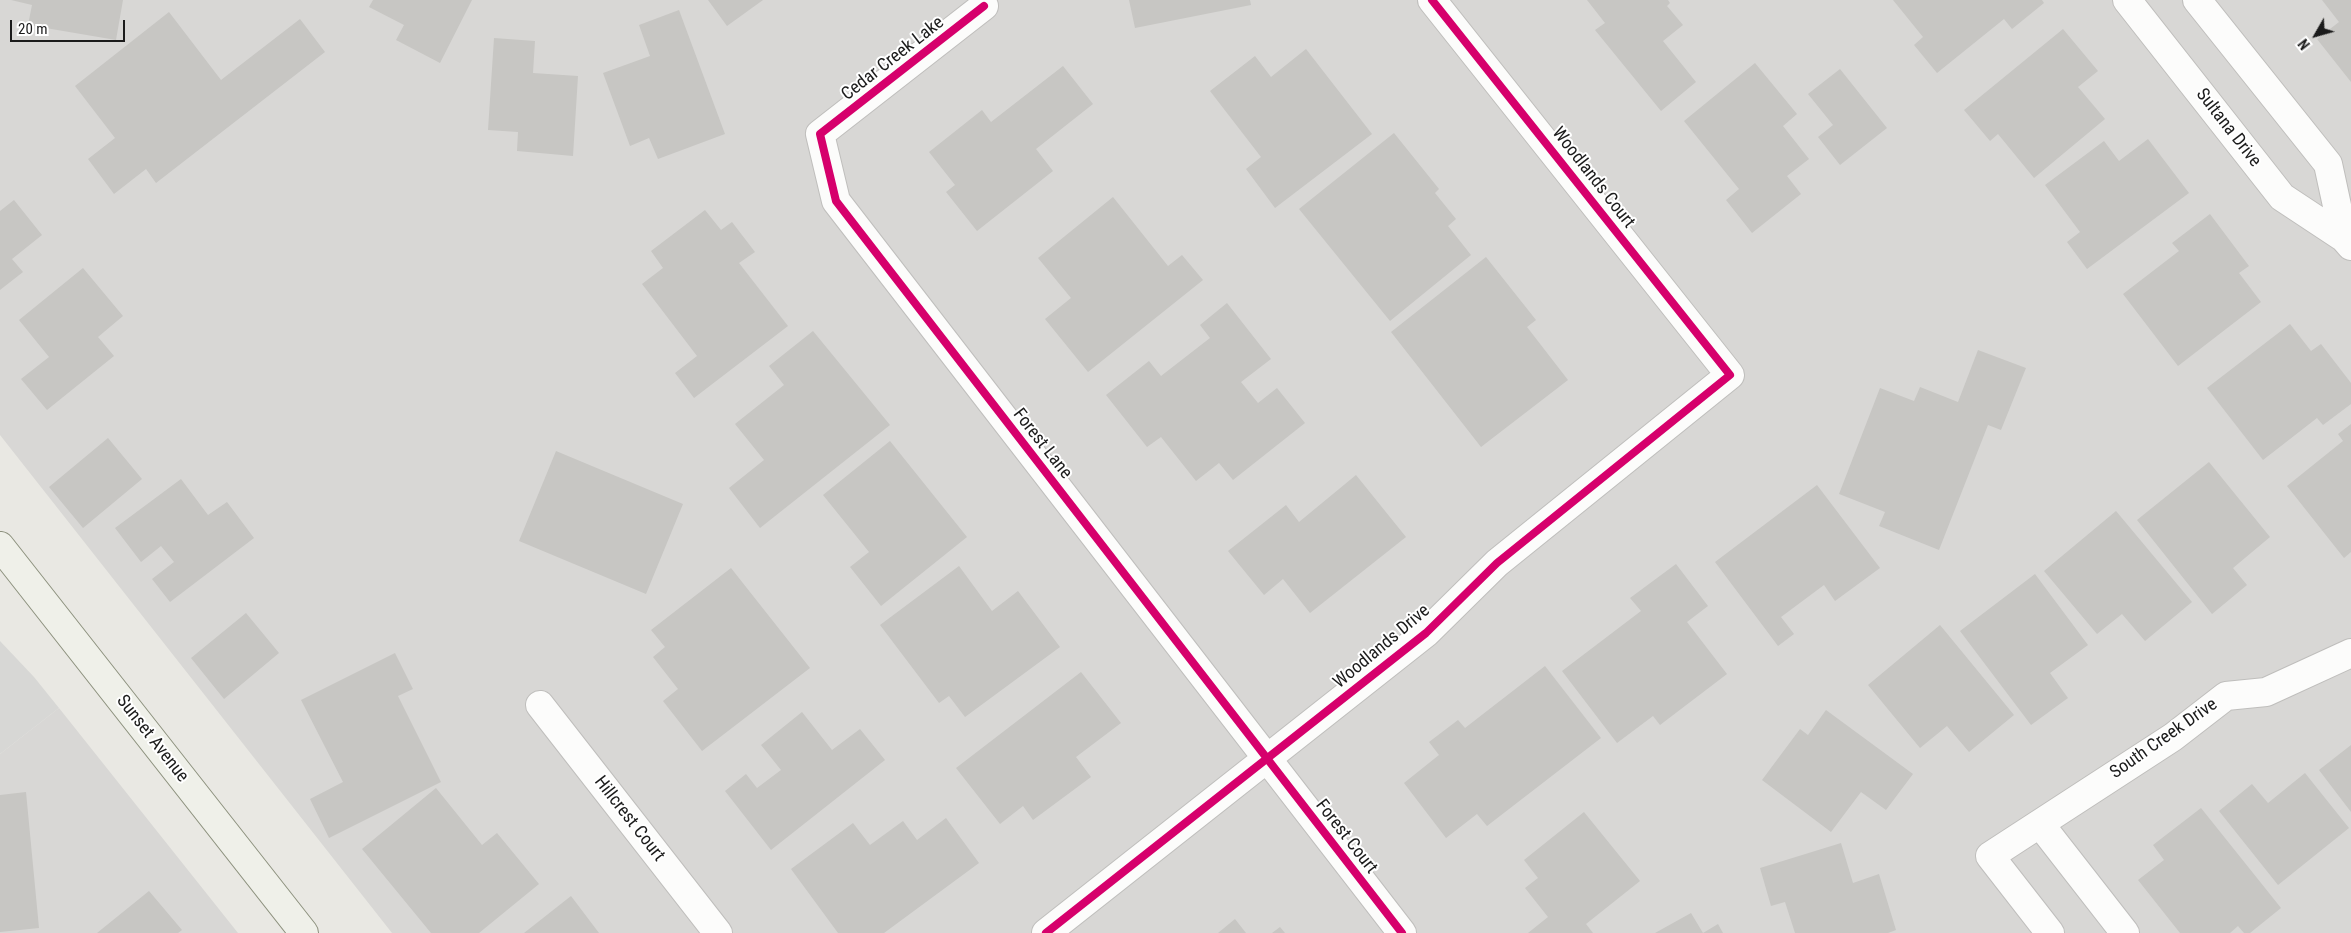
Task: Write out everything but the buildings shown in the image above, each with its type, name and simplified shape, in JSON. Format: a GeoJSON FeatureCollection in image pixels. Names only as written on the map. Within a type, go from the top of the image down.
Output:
{"type":"FeatureCollection","features":[{"type":"Feature","properties":{"kind":"main road","name":"Sunset Avenue"},"geometry":{"type":"LineString","coordinates":[[0,546],[304,933]]}},
{"type":"Feature","properties":{"kind":"street","name":"Woodlands Court"},"geometry":{"type":"LineString","coordinates":[[1432,0],[1730,375]]}},
{"type":"Feature","properties":{"kind":"street","name":"Sultana Drive"},"geometry":{"type":"LineString","coordinates":[[2127,0],[2282,197],[2347,242]]}},
{"type":"Feature","properties":{"kind":"street","name":"Sultana Drive"},"geometry":{"type":"LineString","coordinates":[[2197,0],[2328,164],[2347,242]]}},
{"type":"Feature","properties":{"kind":"street","name":"Cedar Creek Lake"},"geometry":{"type":"LineString","coordinates":[[820,134],[984,6]]}},
{"type":"Feature","properties":{"kind":"street","name":"Forest Lane"},"geometry":{"type":"LineString","coordinates":[[820,134],[836,201],[1267,760]]}},
{"type":"Feature","properties":{"kind":"street","name":"Woodlands Drive"},"geometry":{"type":"LineString","coordinates":[[1046,933],[1426,634],[1497,563],[1730,375]]}},
{"type":"Feature","properties":{"kind":"street","name":"South Creek Drive"},"geometry":{"type":"LineString","coordinates":[[2050,933],[1990,856],[2173,737],[2226,696],[2266,692],[2351,653]]}},
{"type":"Feature","properties":{"kind":"street","name":"Hillcrest Court"},"geometry":{"type":"LineString","coordinates":[[540,706],[718,933]]}},
{"type":"Feature","properties":{"kind":"street","name":"Forest Court"},"geometry":{"type":"LineString","coordinates":[[1267,760],[1402,933]]}},
{"type":"Feature","properties":{"kind":"street"},"geometry":{"type":"LineString","coordinates":[[2040,824],[2125,933]]}},
{"type":"Feature","properties":{"kind":"shaded area"},"geometry":{"type":"Polygon","coordinates":[[[0,0],[2351,0],[2351,933],[392,933],[0,435],[0,0]]]}},
{"type":"Feature","properties":{"kind":"shaded area"},"geometry":{"type":"Polygon","coordinates":[[[0,641],[34,677],[59,708],[0,754],[0,641]]]}},
{"type":"Feature","properties":{"kind":"shaded area"},"geometry":{"type":"Polygon","coordinates":[[[59,708],[238,933],[0,933],[0,754],[59,708]]]}},
{"type":"Feature","properties":{"kind":"cycle path"},"geometry":{"type":"LineString","coordinates":[[1046,933],[1426,633],[1497,563],[1730,375],[1432,0]]}},
{"type":"Feature","properties":{"kind":"cycle path"},"geometry":{"type":"LineString","coordinates":[[984,6],[820,134],[836,201],[1402,933]]}}]}
